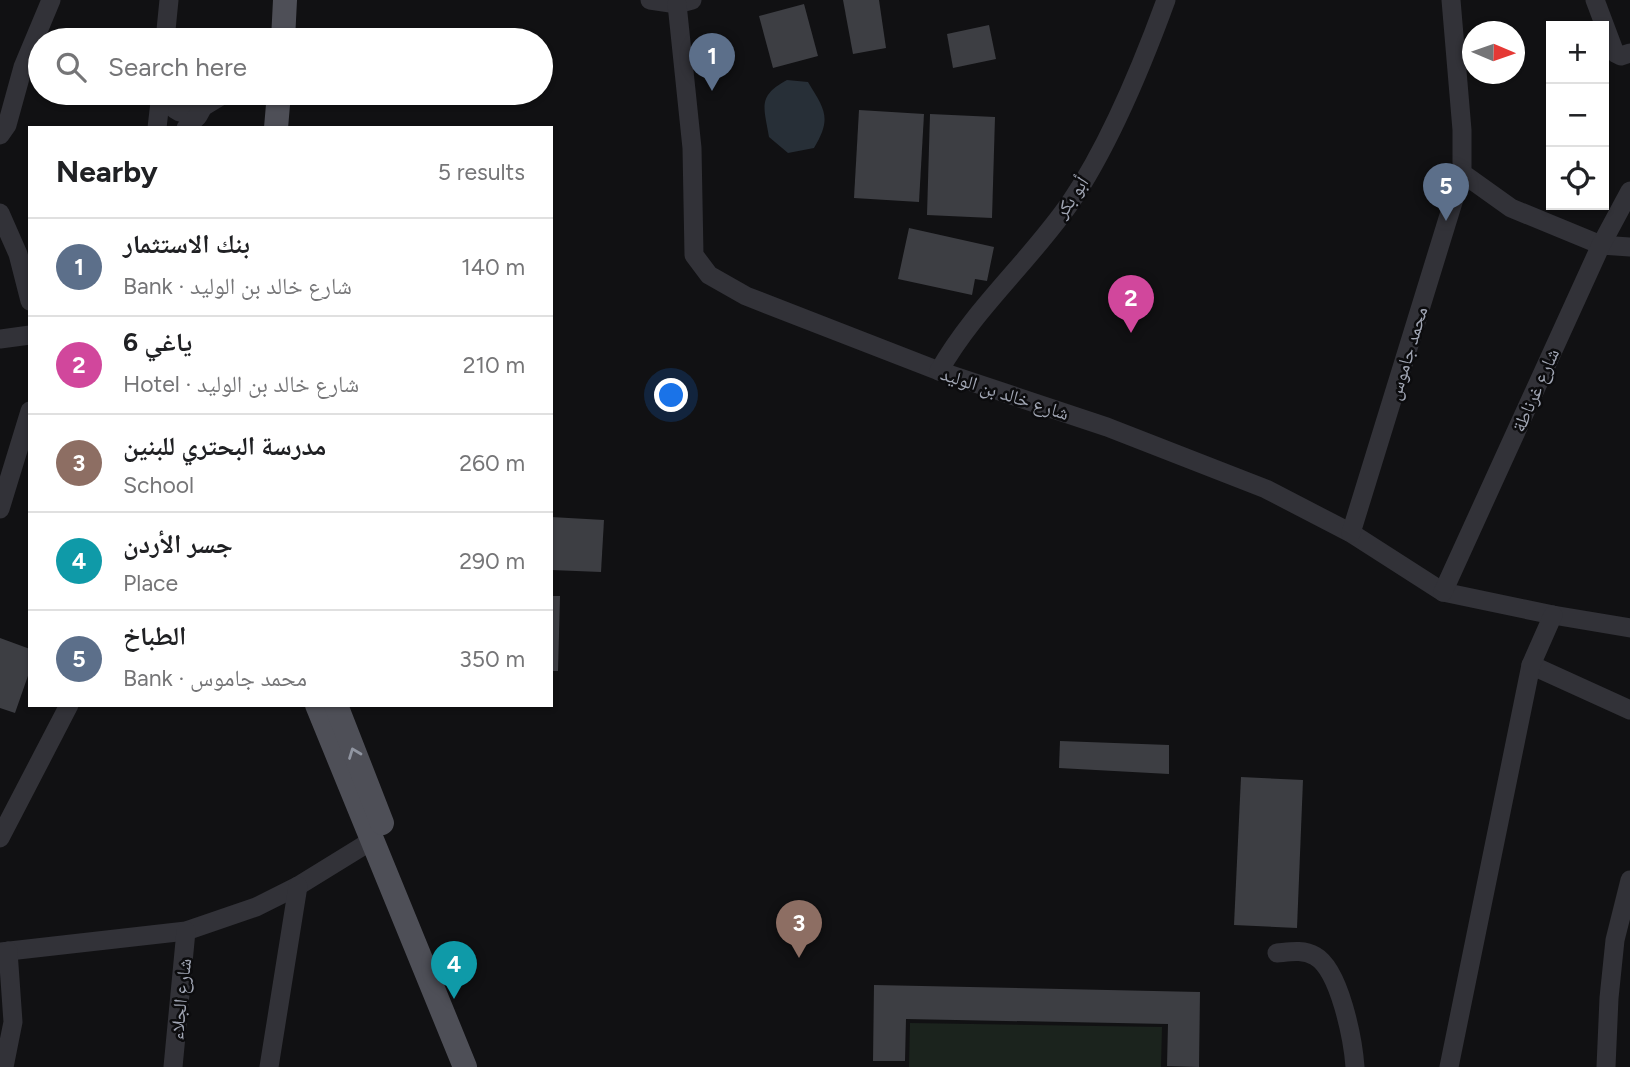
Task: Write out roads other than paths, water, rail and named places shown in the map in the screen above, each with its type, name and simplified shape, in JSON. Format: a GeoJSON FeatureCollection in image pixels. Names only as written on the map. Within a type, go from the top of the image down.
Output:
{"type":"FeatureCollection","features":[{"type":"Feature","properties":{"kind":"main road"},"geometry":{"type":"LineString","coordinates":[[268,28],[269,0]]}},
{"type":"Feature","properties":{"kind":"main road"},"geometry":{"type":"LineString","coordinates":[[284,28],[285,0]]}},
{"type":"Feature","properties":{"kind":"main road"},"geometry":{"type":"LineString","coordinates":[[261,126],[263,105]]}},
{"type":"Feature","properties":{"kind":"main road"},"geometry":{"type":"LineString","coordinates":[[276,126],[278,105]]}},
{"type":"Feature","properties":{"kind":"main road"},"geometry":{"type":"LineString","coordinates":[[318,707],[465,1067]]}},
{"type":"Feature","properties":{"kind":"main road"},"geometry":{"type":"LineString","coordinates":[[337,707],[480,1067]]}},
{"type":"Feature","properties":{"kind":"street"},"geometry":{"type":"LineString","coordinates":[[39,28],[51,0]]}},
{"type":"Feature","properties":{"kind":"street"},"geometry":{"type":"LineString","coordinates":[[166,28],[169,0]]}},
{"type":"Feature","properties":{"kind":"street"},"geometry":{"type":"LineString","coordinates":[[650,0],[685,2]]}},
{"type":"Feature","properties":{"kind":"street","name":"أبو بكر"},"geometry":{"type":"LineString","coordinates":[[939,372],[952,348],[983,307],[1069,203],[1116,116],[1166,0]]}},
{"type":"Feature","properties":{"kind":"street","name":"محمد جاموس"},"geometry":{"type":"LineString","coordinates":[[1351,533],[1462,173],[1462,130],[1451,0]]}},
{"type":"Feature","properties":{"kind":"street"},"geometry":{"type":"LineString","coordinates":[[1595,0],[1611,46],[1615,53],[1625,54]]}},
{"type":"Feature","properties":{"kind":"street","name":"شارع خالد بن الوليد"},"geometry":{"type":"LineString","coordinates":[[685,2],[694,255],[709,275],[746,296],[939,372],[1107,427],[1266,489],[1351,533],[1443,592],[1630,628]]}},
{"type":"Feature","properties":{"kind":"street"},"geometry":{"type":"LineString","coordinates":[[0,135],[7,125],[28,54]]}},
{"type":"Feature","properties":{"kind":"street"},"geometry":{"type":"LineString","coordinates":[[157,126],[160,105]]}},
{"type":"Feature","properties":{"kind":"street"},"geometry":{"type":"LineString","coordinates":[[171,105],[183,114],[192,114],[206,105]]}},
{"type":"Feature","properties":{"kind":"street"},"geometry":{"type":"LineString","coordinates":[[188,126],[203,107]]}},
{"type":"Feature","properties":{"kind":"street"},"geometry":{"type":"LineString","coordinates":[[1462,173],[1511,208],[1601,245],[1630,247]]}},
{"type":"Feature","properties":{"kind":"street","name":"شارع غرناطة"},"geometry":{"type":"LineString","coordinates":[[1443,592],[1601,245],[1630,191]]}},
{"type":"Feature","properties":{"kind":"street"},"geometry":{"type":"LineString","coordinates":[[0,213],[24,251],[28,284]]}},
{"type":"Feature","properties":{"kind":"street"},"geometry":{"type":"LineString","coordinates":[[0,339],[28,335]]}},
{"type":"Feature","properties":{"kind":"street"},"geometry":{"type":"LineString","coordinates":[[0,509],[28,418]]}},
{"type":"Feature","properties":{"kind":"street"},"geometry":{"type":"LineString","coordinates":[[1449,1067],[1531,665],[1553,615]]}},
{"type":"Feature","properties":{"kind":"street"},"geometry":{"type":"LineString","coordinates":[[1531,665],[1630,710]]}},
{"type":"Feature","properties":{"kind":"street"},"geometry":{"type":"LineString","coordinates":[[0,838],[68,707]]}},
{"type":"Feature","properties":{"kind":"street"},"geometry":{"type":"LineString","coordinates":[[4,1067],[13,1021],[4,951],[186,931],[256,907],[298,886],[371,841]]}},
{"type":"Feature","properties":{"kind":"street"},"geometry":{"type":"LineString","coordinates":[[1606,1067],[1615,940],[1630,880]]}},
{"type":"Feature","properties":{"kind":"street"},"geometry":{"type":"LineString","coordinates":[[269,1067],[298,886]]}},
{"type":"Feature","properties":{"kind":"street","name":"شارع الجلاء"},"geometry":{"type":"LineString","coordinates":[[173,1067],[186,931]]}},
{"type":"Feature","properties":{"kind":"street"},"geometry":{"type":"LineString","coordinates":[[1277,953],[1302,951],[1322,962],[1331,976],[1346,1016],[1355,1067]]}},
{"type":"Feature","properties":{"kind":"place","name":"بنك الاستثمار"},"geometry":{"type":"Point","coordinates":[712,91]}},
{"type":"Feature","properties":{"kind":"place","name":"الطباخ"},"geometry":{"type":"Point","coordinates":[1446,221]}},
{"type":"Feature","properties":{"kind":"place","name":"ياغي 6"},"geometry":{"type":"Point","coordinates":[1131,333]}},
{"type":"Feature","properties":{"kind":"place","name":"مدرسة البحتري للبنين"},"geometry":{"type":"Point","coordinates":[799,958]}},
{"type":"Feature","properties":{"kind":"place","name":"جسر الأردن"},"geometry":{"type":"Point","coordinates":[454,999]}}]}
